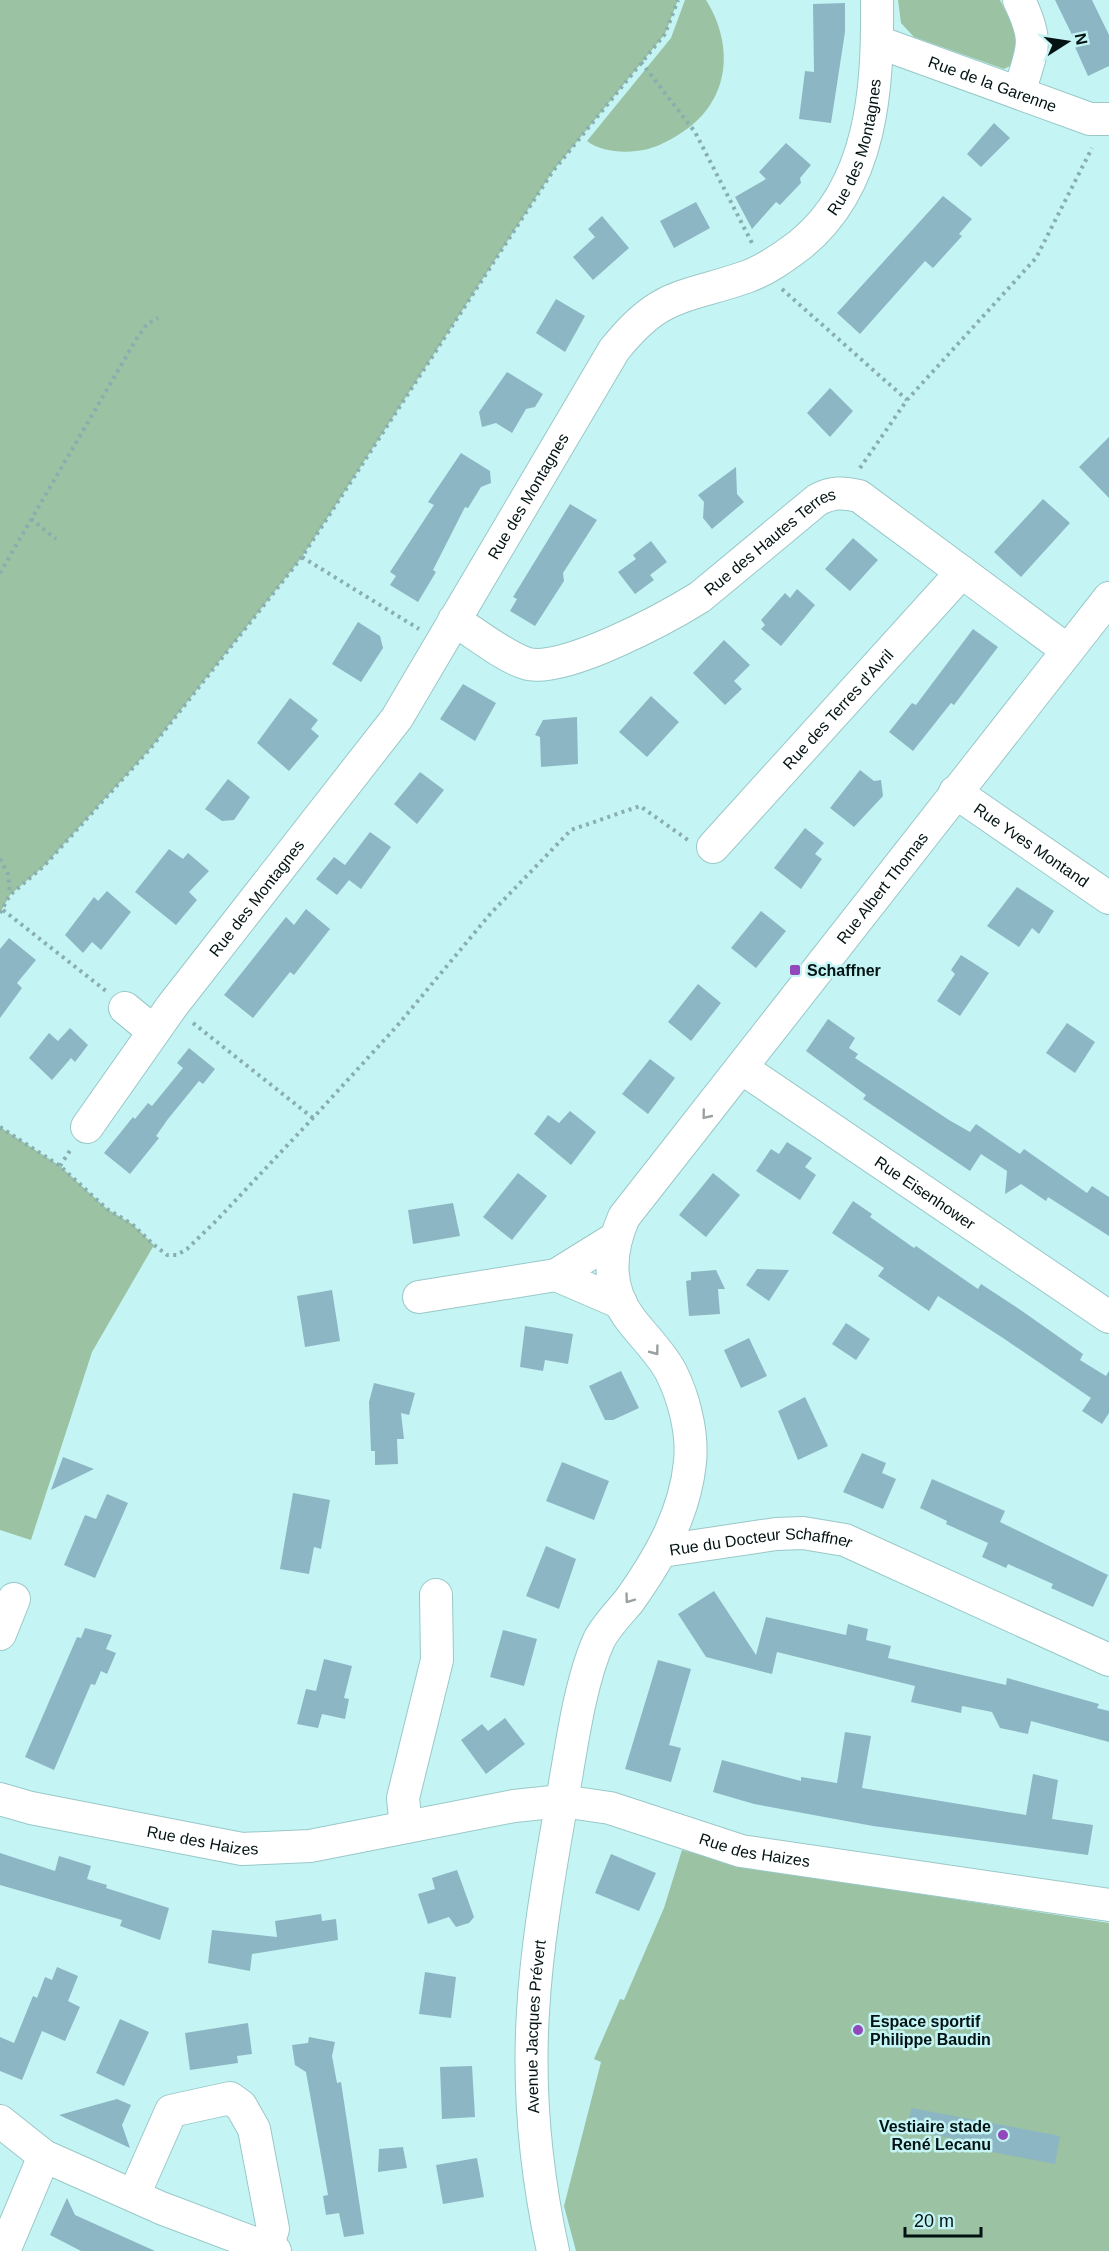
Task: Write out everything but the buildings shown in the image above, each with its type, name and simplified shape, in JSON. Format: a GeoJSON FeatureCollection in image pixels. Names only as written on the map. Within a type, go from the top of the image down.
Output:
{"type":"FeatureCollection","features":[{"type":"Feature","properties":{"kind":"street","name":"Rue des Montagnes"},"geometry":{"type":"LineString","coordinates":[[87,1127],[153,1031],[397,718],[614,350],[630,329],[646,313],[664,302],[766,269],[788,254],[825,220],[852,178],[867,131],[878,42],[877,0]]}},
{"type":"Feature","properties":{"kind":"street"},"geometry":{"type":"LineString","coordinates":[[1018,0],[1032,28],[1033,47],[1019,93]]}},
{"type":"Feature","properties":{"kind":"street","name":"Rue de la Garenne"},"geometry":{"type":"LineString","coordinates":[[878,42],[1090,119],[1107,120]]}},
{"type":"Feature","properties":{"kind":"street","name":"Rue des Hautes Terres"},"geometry":{"type":"LineString","coordinates":[[447,631],[526,664],[544,666],[570,660],[679,610],[700,597],[817,500],[830,493],[843,492],[859,496],[1067,650]]}},
{"type":"Feature","properties":{"kind":"street","name":"Rue des Terres d'Avril"},"geometry":{"type":"LineString","coordinates":[[713,847],[962,572]]}},
{"type":"Feature","properties":{"kind":"street","name":"Rue Albert Thomas"},"geometry":{"type":"LineString","coordinates":[[662,1551],[682,1502],[690,1461],[688,1424],[670,1371],[628,1317],[612,1277],[611,1259],[614,1239],[624,1217],[743,1069],[955,792],[1109,598]]}},
{"type":"Feature","properties":{"kind":"street","name":"Rue Yves Montand"},"geometry":{"type":"LineString","coordinates":[[955,792],[1109,898]]}},
{"type":"Feature","properties":{"kind":"street"},"geometry":{"type":"LineString","coordinates":[[114,999],[153,1031]]}},
{"type":"Feature","properties":{"kind":"street","name":"Rue Eisenhower"},"geometry":{"type":"LineString","coordinates":[[743,1069],[1109,1317]]}},
{"type":"Feature","properties":{"kind":"street"},"geometry":{"type":"LineString","coordinates":[[419,1297],[556,1275],[614,1239]]}},
{"type":"Feature","properties":{"kind":"street"},"geometry":{"type":"LineString","coordinates":[[556,1275],[621,1303]]}},
{"type":"Feature","properties":{"kind":"street","name":"Rue du Docteur Schaffner"},"geometry":{"type":"LineString","coordinates":[[562,1801],[585,1687],[600,1639],[662,1551],[777,1534],[803,1533],[845,1540],[1109,1660]]}},
{"type":"Feature","properties":{"kind":"street"},"geometry":{"type":"LineString","coordinates":[[406,1827],[403,1798],[437,1660],[436,1595]]}},
{"type":"Feature","properties":{"kind":"street"},"geometry":{"type":"LineString","coordinates":[[0,1634],[14,1599]]}},
{"type":"Feature","properties":{"kind":"street","name":"Rue des Haizes"},"geometry":{"type":"LineString","coordinates":[[0,1799],[31,1808],[242,1849],[310,1846],[523,1805],[562,1801],[610,1808],[741,1851],[1109,1905]]}},
{"type":"Feature","properties":{"kind":"street","name":"Avenue Jacques Prévert"},"geometry":{"type":"LineString","coordinates":[[552,2251],[539,2173],[532,2097],[533,2012],[544,1912],[562,1801]]}},
{"type":"Feature","properties":{"kind":"street"},"geometry":{"type":"LineString","coordinates":[[0,2121],[44,2156],[134,2195],[271,2249],[273,2229],[254,2129],[242,2106],[230,2098],[171,2111],[134,2195]]}},
{"type":"Feature","properties":{"kind":"street"},"geometry":{"type":"LineString","coordinates":[[4,2251],[44,2156]]}},
{"type":"Feature","properties":{"kind":"path"},"geometry":{"type":"LineString","coordinates":[[114,999],[1,911],[10,895],[44,866],[150,749],[302,557],[553,171],[665,34],[678,0]]}},
{"type":"Feature","properties":{"kind":"path"},"geometry":{"type":"LineString","coordinates":[[641,62],[695,132],[766,269],[780,288],[907,400]]}},
{"type":"Feature","properties":{"kind":"path"},"geometry":{"type":"LineString","coordinates":[[843,492],[907,400],[1036,258],[1107,120]]}},
{"type":"Feature","properties":{"kind":"path"},"geometry":{"type":"LineString","coordinates":[[0,573],[137,338],[147,324],[158,318]]}},
{"type":"Feature","properties":{"kind":"path"},"geometry":{"type":"LineString","coordinates":[[32,519],[56,539]]}},
{"type":"Feature","properties":{"kind":"path"},"geometry":{"type":"LineString","coordinates":[[302,557],[447,631]]}},
{"type":"Feature","properties":{"kind":"path"},"geometry":{"type":"LineString","coordinates":[[0,1127],[60,1166],[167,1255],[177,1255],[187,1249],[217,1220],[313,1118],[397,1026],[491,913],[571,830],[640,806],[689,841],[713,847]]}},
{"type":"Feature","properties":{"kind":"path"},"geometry":{"type":"LineString","coordinates":[[0,859],[8,874],[10,895]]}},
{"type":"Feature","properties":{"kind":"path"},"geometry":{"type":"LineString","coordinates":[[172,1006],[313,1118]]}},
{"type":"Feature","properties":{"kind":"green space"},"geometry":{"type":"Polygon","coordinates":[[[0,0],[678,0],[665,34],[553,171],[302,557],[150,749],[44,866],[10,895],[0,913],[0,0]]]}},
{"type":"Feature","properties":{"kind":"green space"},"geometry":{"type":"Polygon","coordinates":[[[685,0],[706,0],[716,18],[721,37],[724,56],[722,74],[717,92],[708,108],[695,123],[678,135],[647,149],[630,152],[617,151],[598,147],[587,141],[671,38],[685,0]]]}},
{"type":"Feature","properties":{"kind":"green space"},"geometry":{"type":"Polygon","coordinates":[[[898,0],[1000,0],[1006,12],[1016,9],[1025,35],[1014,64],[1004,69],[914,37],[901,23],[898,0]]]}},
{"type":"Feature","properties":{"kind":"green space"},"geometry":{"type":"Polygon","coordinates":[[[0,1127],[60,1166],[107,1209],[132,1224],[154,1245],[92,1352],[31,1540],[0,1530],[0,1127]]]}},
{"type":"Feature","properties":{"kind":"green space","name":"Espace sportif Philippe Baudin"},"geometry":{"type":"Polygon","coordinates":[[[682,1850],[746,1867],[1109,1923],[1109,2251],[576,2251],[564,2206],[601,2062],[594,2059],[620,1999],[624,2000],[664,1908],[682,1850]]]}},
{"type":"Feature","properties":{"kind":"place","name":"Schaffner"},"geometry":{"type":"Point","coordinates":[795,970]}},
{"type":"Feature","properties":{"kind":"place","name":"Espace sportif Philippe Baudin"},"geometry":{"type":"Point","coordinates":[858,2030]}},
{"type":"Feature","properties":{"kind":"place","name":"Vestiaire stade René Lecanu"},"geometry":{"type":"Point","coordinates":[1003,2135]}}]}
